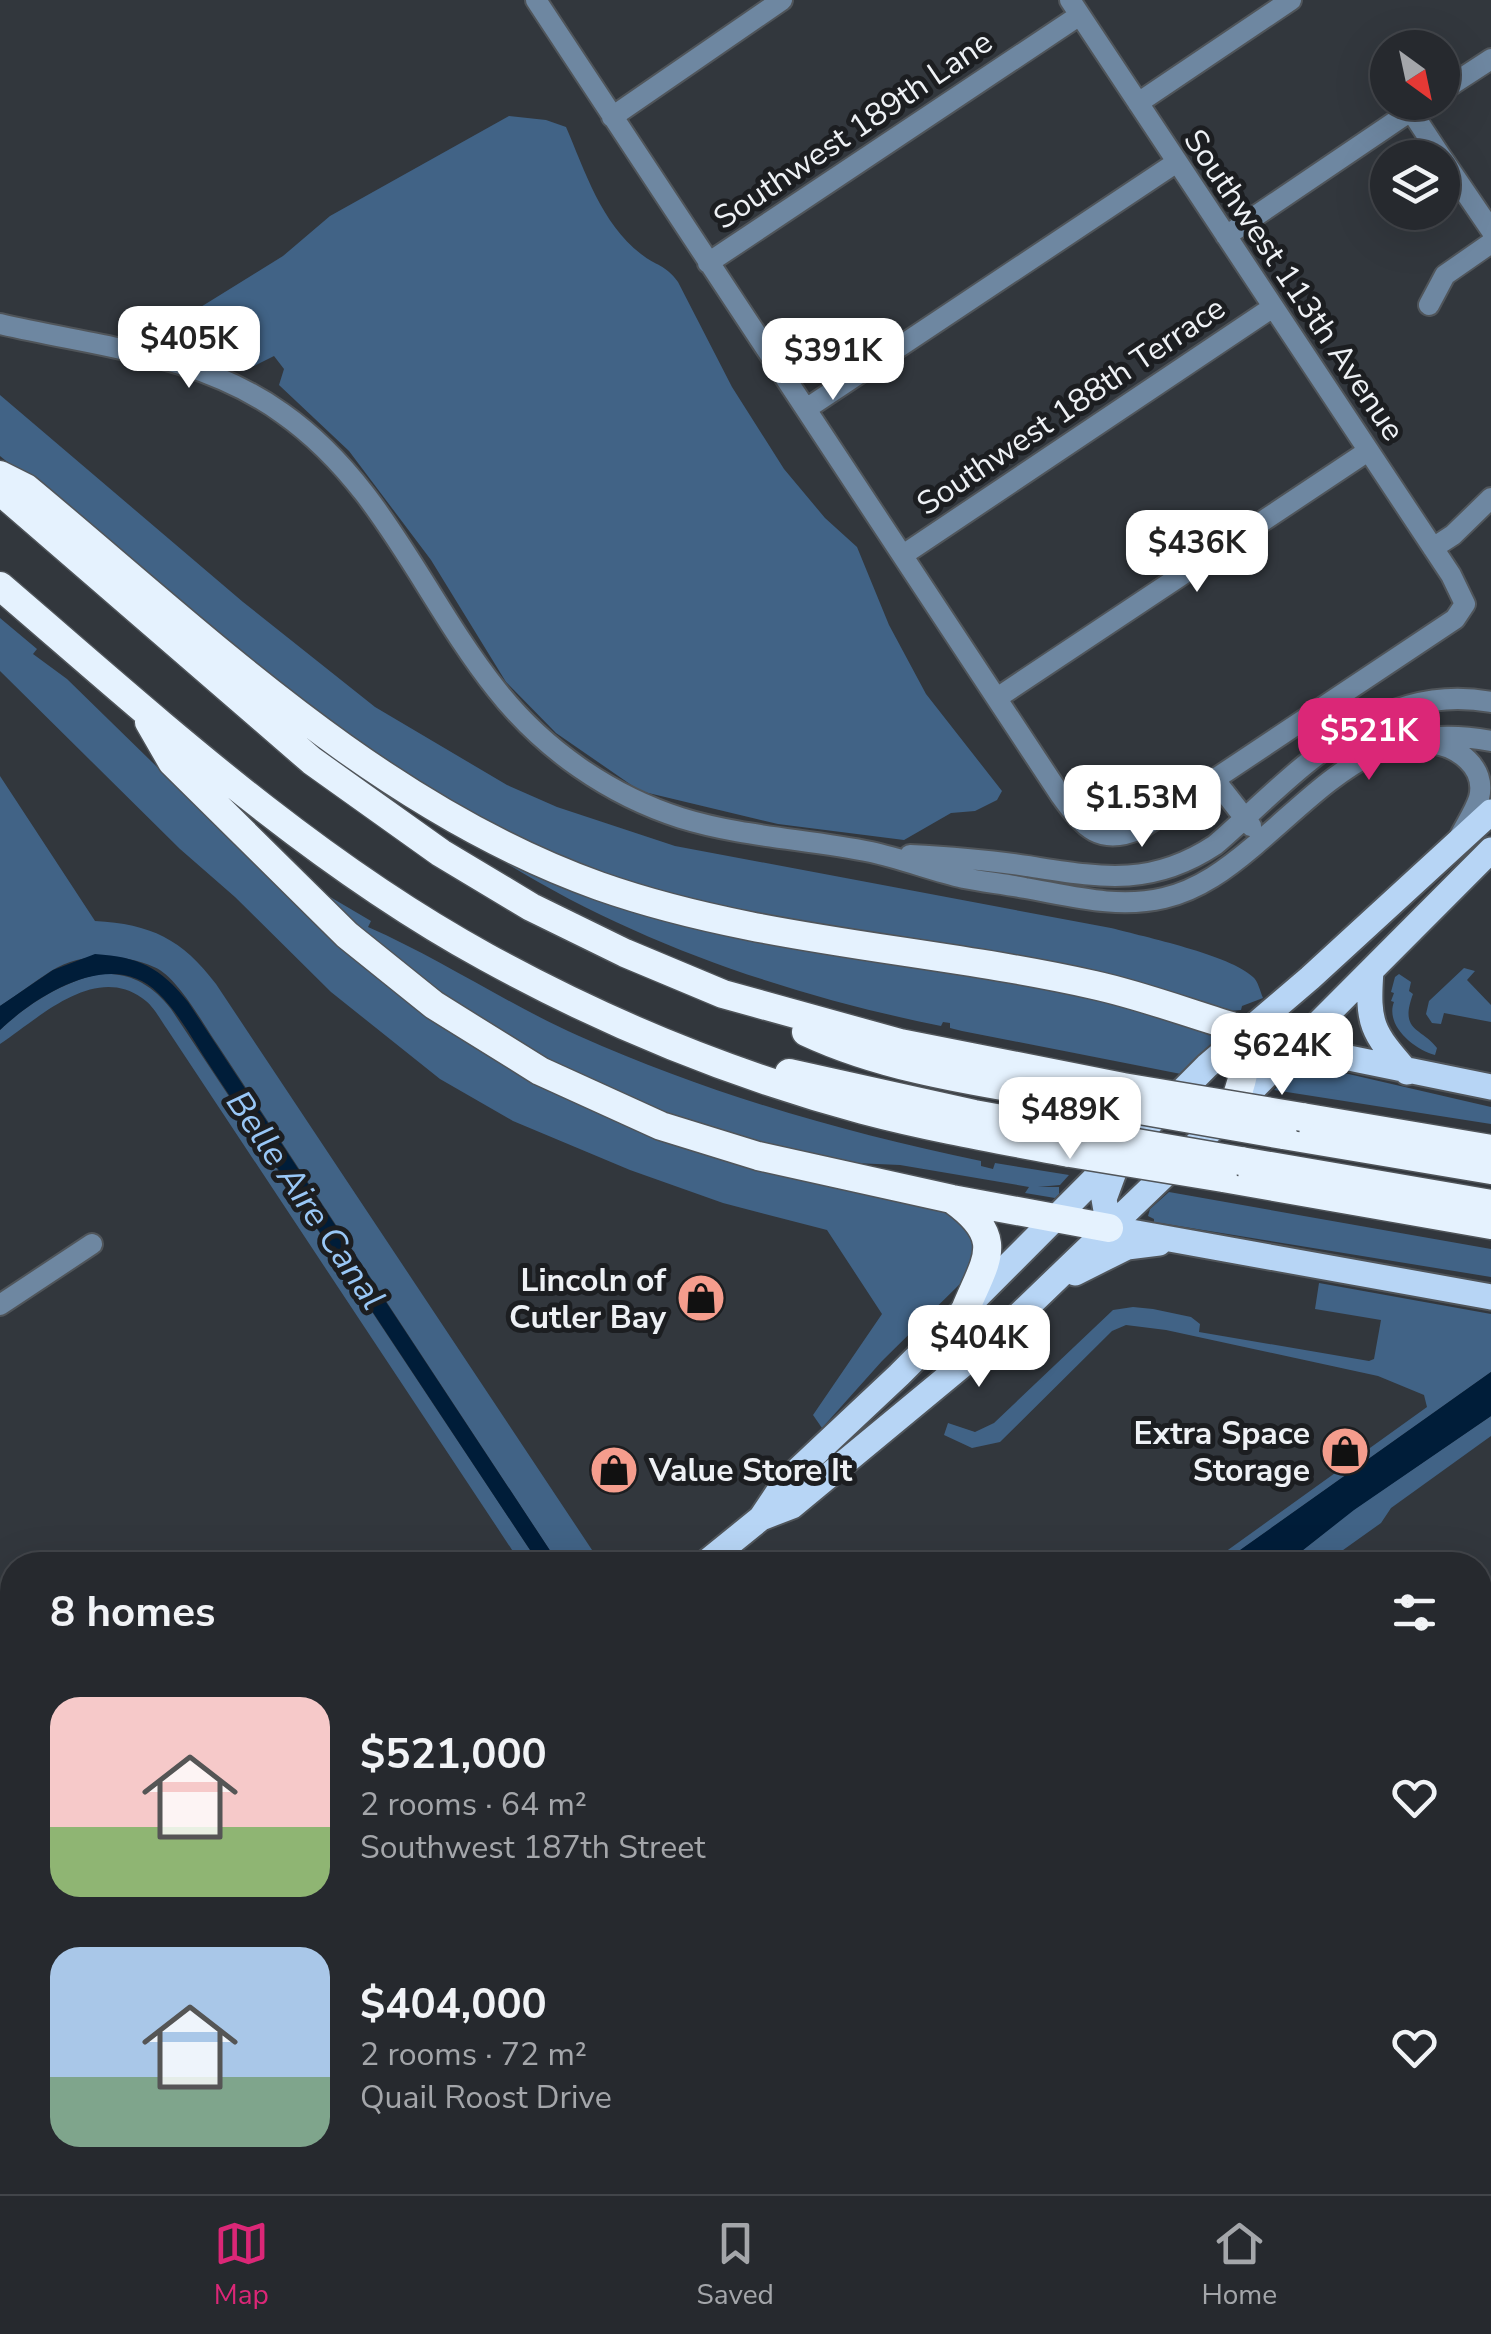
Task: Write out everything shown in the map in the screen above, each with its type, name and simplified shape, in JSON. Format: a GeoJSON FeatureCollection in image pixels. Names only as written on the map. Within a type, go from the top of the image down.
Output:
{"type":"FeatureCollection","features":[{"type":"Feature","properties":{"kind":"highway"},"geometry":{"type":"LineString","coordinates":[[0,476],[26,488],[293,709],[393,783],[549,867],[708,917],[1093,985],[1231,1026],[1243,1036],[1295,1047]]}},
{"type":"Feature","properties":{"kind":"highway"},"geometry":{"type":"LineString","coordinates":[[0,491],[271,728],[397,824],[531,907],[625,953],[723,994],[900,1043],[1114,1095],[1292,1126],[1491,1170]]}},
{"type":"Feature","properties":{"kind":"highway"},"geometry":{"type":"LineString","coordinates":[[0,586],[310,843],[439,930],[576,1003],[718,1062],[866,1111],[1232,1170],[1491,1204]]}},
{"type":"Feature","properties":{"kind":"highway"},"geometry":{"type":"LineString","coordinates":[[138,704],[172,762],[326,915],[392,973],[485,1040],[602,1102],[693,1137],[758,1156],[952,1199],[1109,1228]]}},
{"type":"Feature","properties":{"kind":"highway"},"geometry":{"type":"LineString","coordinates":[[1231,1111],[1245,1077],[1243,1036]]}},
{"type":"Feature","properties":{"kind":"highway"},"geometry":{"type":"LineString","coordinates":[[1292,1126],[1491,1149]]}},
{"type":"Feature","properties":{"kind":"highway"},"geometry":{"type":"LineString","coordinates":[[1232,1170],[1491,1225]]}},
{"type":"Feature","properties":{"kind":"highway"},"geometry":{"type":"LineString","coordinates":[[952,1199],[979,1223],[989,1249],[986,1265],[964,1310]]}},
{"type":"Feature","properties":{"kind":"main road"},"geometry":{"type":"LineString","coordinates":[[719,1552],[761,1518],[785,1482],[964,1310],[1207,1066],[1491,812]]}},
{"type":"Feature","properties":{"kind":"main road"},"geometry":{"type":"LineString","coordinates":[[761,1518],[792,1506],[964,1366],[1231,1111],[1491,850]]}},
{"type":"Feature","properties":{"kind":"main road"},"geometry":{"type":"LineString","coordinates":[[1395,947],[1389,929],[1408,890]]}},
{"type":"Feature","properties":{"kind":"main road"},"geometry":{"type":"LineString","coordinates":[[1372,971],[1369,1001],[1373,1026],[1407,1072]]}},
{"type":"Feature","properties":{"kind":"main road"},"geometry":{"type":"LineString","coordinates":[[1295,1047],[1491,1087]]}},
{"type":"Feature","properties":{"kind":"main road"},"geometry":{"type":"LineString","coordinates":[[1109,1228],[1104,1199],[1124,1147]]}},
{"type":"Feature","properties":{"kind":"main road"},"geometry":{"type":"LineString","coordinates":[[1109,1228],[1491,1297]]}},
{"type":"Feature","properties":{"kind":"main road"},"geometry":{"type":"LineString","coordinates":[[1045,1289],[1127,1247],[1178,1241]]}},
{"type":"Feature","properties":{"kind":"street"},"geometry":{"type":"LineString","coordinates":[[536,0],[1069,807],[1091,830],[1109,837],[1140,829],[1214,780],[1263,839]]}},
{"type":"Feature","properties":{"kind":"street"},"geometry":{"type":"LineString","coordinates":[[612,116],[782,0]]}},
{"type":"Feature","properties":{"kind":"street"},"geometry":{"type":"LineString","coordinates":[[1138,103],[1291,0]]}},
{"type":"Feature","properties":{"kind":"street","name":"Southwest 113th Avenue"},"geometry":{"type":"LineString","coordinates":[[1075,7],[1460,588],[1464,604],[1455,619],[1214,780]]}},
{"type":"Feature","properties":{"kind":"street","name":"Southwest 189th Lane"},"geometry":{"type":"LineString","coordinates":[[708,263],[1075,7]]}},
{"type":"Feature","properties":{"kind":"street"},"geometry":{"type":"LineString","coordinates":[[1460,78],[1491,58]]}},
{"type":"Feature","properties":{"kind":"street"},"geometry":{"type":"LineString","coordinates":[[1226,236],[1399,120]]}},
{"type":"Feature","properties":{"kind":"street"},"geometry":{"type":"LineString","coordinates":[[806,409],[1177,162]]}},
{"type":"Feature","properties":{"kind":"street"},"geometry":{"type":"LineString","coordinates":[[1460,184],[1491,230]]}},
{"type":"Feature","properties":{"kind":"street"},"geometry":{"type":"LineString","coordinates":[[1428,305],[1446,275],[1491,243]]}},
{"type":"Feature","properties":{"kind":"street","name":"Southwest 188th Terrace"},"geometry":{"type":"LineString","coordinates":[[902,555],[1273,307]]}},
{"type":"Feature","properties":{"kind":"street"},"geometry":{"type":"LineString","coordinates":[[0,324],[195,367],[244,388],[297,424],[365,492],[504,699],[534,731],[595,778],[634,800],[691,821],[873,852],[966,858],[1102,878],[1139,876],[1174,868],[1215,845],[1324,747],[1374,716],[1430,701],[1491,702]]}},
{"type":"Feature","properties":{"kind":"street"},"geometry":{"type":"LineString","coordinates":[[997,698],[1368,451]]}},
{"type":"Feature","properties":{"kind":"street"},"geometry":{"type":"LineString","coordinates":[[1433,548],[1453,536],[1491,498]]}},
{"type":"Feature","properties":{"kind":"street"},"geometry":{"type":"LineString","coordinates":[[873,852],[963,878],[1102,901],[1137,902],[1182,892],[1226,869],[1340,771],[1363,757],[1442,735],[1491,742]]}},
{"type":"Feature","properties":{"kind":"street"},"geometry":{"type":"LineString","coordinates":[[1413,742],[1445,745],[1459,752],[1474,770],[1480,790],[1478,801],[1456,844]]}},
{"type":"Feature","properties":{"kind":"street"},"geometry":{"type":"LineString","coordinates":[[1174,868],[1182,892]]}},
{"type":"Feature","properties":{"kind":"street"},"geometry":{"type":"LineString","coordinates":[[1102,878],[1102,901]]}},
{"type":"Feature","properties":{"kind":"street"},"geometry":{"type":"LineString","coordinates":[[0,1305],[92,1244]]}},
{"type":"Feature","properties":{"kind":"shaded area"},"geometry":{"type":"Polygon","coordinates":[[[509,116],[546,120],[566,127],[615,227],[641,254],[665,268],[678,282],[732,387],[784,469],[825,518],[857,547],[889,625],[926,694],[1002,791],[997,800],[975,811],[951,813],[904,840],[778,824],[640,791],[556,733],[506,682],[431,560],[349,451],[279,385],[284,369],[274,356],[248,369],[162,331],[283,256],[330,216],[509,116]]]}},
{"type":"Feature","properties":{"kind":"shaded area"},"geometry":{"type":"Polygon","coordinates":[[[0,395],[243,602],[375,707],[507,785],[557,807],[675,846],[1111,928],[1186,948],[1242,969],[1255,979],[1263,998],[1242,1006],[1241,1010],[1230,1011],[670,900],[529,848],[356,745],[0,456],[0,395]]]}},
{"type":"Feature","properties":{"kind":"shaded area"},"geometry":{"type":"Polygon","coordinates":[[[0,618],[37,649],[33,654],[67,679],[237,845],[497,1056],[959,1217],[981,1243],[968,1276],[882,1361],[822,1428],[813,1415],[882,1314],[827,1230],[723,1203],[630,1170],[513,1121],[440,1079],[331,992],[0,671],[0,618]]]}},
{"type":"Feature","properties":{"kind":"shaded area"},"geometry":{"type":"Polygon","coordinates":[[[0,776],[95,921],[133,926],[164,937],[191,956],[216,984],[593,1552],[551,1552],[172,980],[142,962],[116,957],[89,958],[51,971],[0,1006],[0,776]]]}},
{"type":"Feature","properties":{"kind":"shaded area"},"geometry":{"type":"Polygon","coordinates":[[[469,839],[535,867],[1051,985],[1218,1034],[1220,1038],[1181,1074],[962,1031],[950,1028],[950,1023],[943,1022],[941,1026],[818,996],[757,978],[637,932],[523,873],[469,839]]]}},
{"type":"Feature","properties":{"kind":"shaded area"},"geometry":{"type":"Polygon","coordinates":[[[320,891],[371,921],[368,927],[526,1010],[677,1076],[827,1124],[981,1161],[981,1166],[993,1169],[995,1163],[1069,1175],[1060,1185],[1038,1187],[1059,1187],[1055,1198],[1025,1193],[1029,1187],[900,1165],[808,1161],[594,1090],[416,984],[320,891]]]}},
{"type":"Feature","properties":{"kind":"shaded area"},"geometry":{"type":"Polygon","coordinates":[[[1464,968],[1475,971],[1467,980],[1491,1005],[1491,1022],[1444,1013],[1441,1024],[1432,1023],[1426,1014],[1429,1001],[1464,968]]]}},
{"type":"Feature","properties":{"kind":"shaded area"},"geometry":{"type":"Polygon","coordinates":[[[100,974],[122,975],[140,982],[171,1009],[531,1552],[513,1552],[150,1004],[124,989],[86,991],[49,1009],[0,1044],[0,1030],[34,1003],[73,982],[100,974]]]}},
{"type":"Feature","properties":{"kind":"shaded area"},"geometry":{"type":"Polygon","coordinates":[[[1399,974],[1411,982],[1410,1022],[1437,1048],[1435,1055],[1410,1042],[1397,1027],[1391,992],[1399,974]]]}},
{"type":"Feature","properties":{"kind":"shaded area"},"geometry":{"type":"Polygon","coordinates":[[[1301,1063],[1491,1107],[1491,1124],[1274,1090],[1301,1063]]]}},
{"type":"Feature","properties":{"kind":"shaded area"},"geometry":{"type":"Polygon","coordinates":[[[1169,1192],[1491,1249],[1491,1277],[1154,1222],[1148,1216],[1150,1209],[1169,1192]]]}},
{"type":"Feature","properties":{"kind":"shaded area"},"geometry":{"type":"Polygon","coordinates":[[[1319,1283],[1491,1314],[1491,1372],[1237,1552],[1225,1552],[1427,1407],[1424,1395],[1378,1376],[1166,1330],[1126,1325],[1112,1331],[1000,1442],[972,1448],[944,1435],[948,1423],[975,1432],[994,1423],[1113,1310],[1153,1309],[1191,1317],[1200,1324],[1199,1332],[1374,1359],[1381,1320],[1315,1309],[1319,1283]]]}},
{"type":"Feature","properties":{"kind":"shaded area"},"geometry":{"type":"Polygon","coordinates":[[[1491,1416],[1491,1436],[1391,1508],[1381,1523],[1340,1552],[1300,1552],[1353,1510],[1491,1416]]]}},
{"type":"Feature","properties":{"kind":"water","name":"Belle Aire Canal"},"geometry":{"type":"Polygon","coordinates":[[[95,954],[124,958],[158,972],[188,1002],[551,1552],[531,1552],[187,1030],[158,993],[140,980],[119,974],[98,975],[54,991],[0,1030],[0,1006],[53,970],[95,954]]]}},
{"type":"Feature","properties":{"kind":"water"},"geometry":{"type":"Polygon","coordinates":[[[1491,1372],[1491,1416],[1354,1510],[1301,1552],[1237,1552],[1491,1372]]]}},
{"type":"Feature","properties":{"kind":"place","name":"Lincoln of Cutler Bay"},"geometry":{"type":"Point","coordinates":[701,1298]}},
{"type":"Feature","properties":{"kind":"place","name":"Extra Space Storage"},"geometry":{"type":"Point","coordinates":[1345,1451]}},
{"type":"Feature","properties":{"kind":"place","name":"Value Store It"},"geometry":{"type":"Point","coordinates":[614,1470]}}]}
